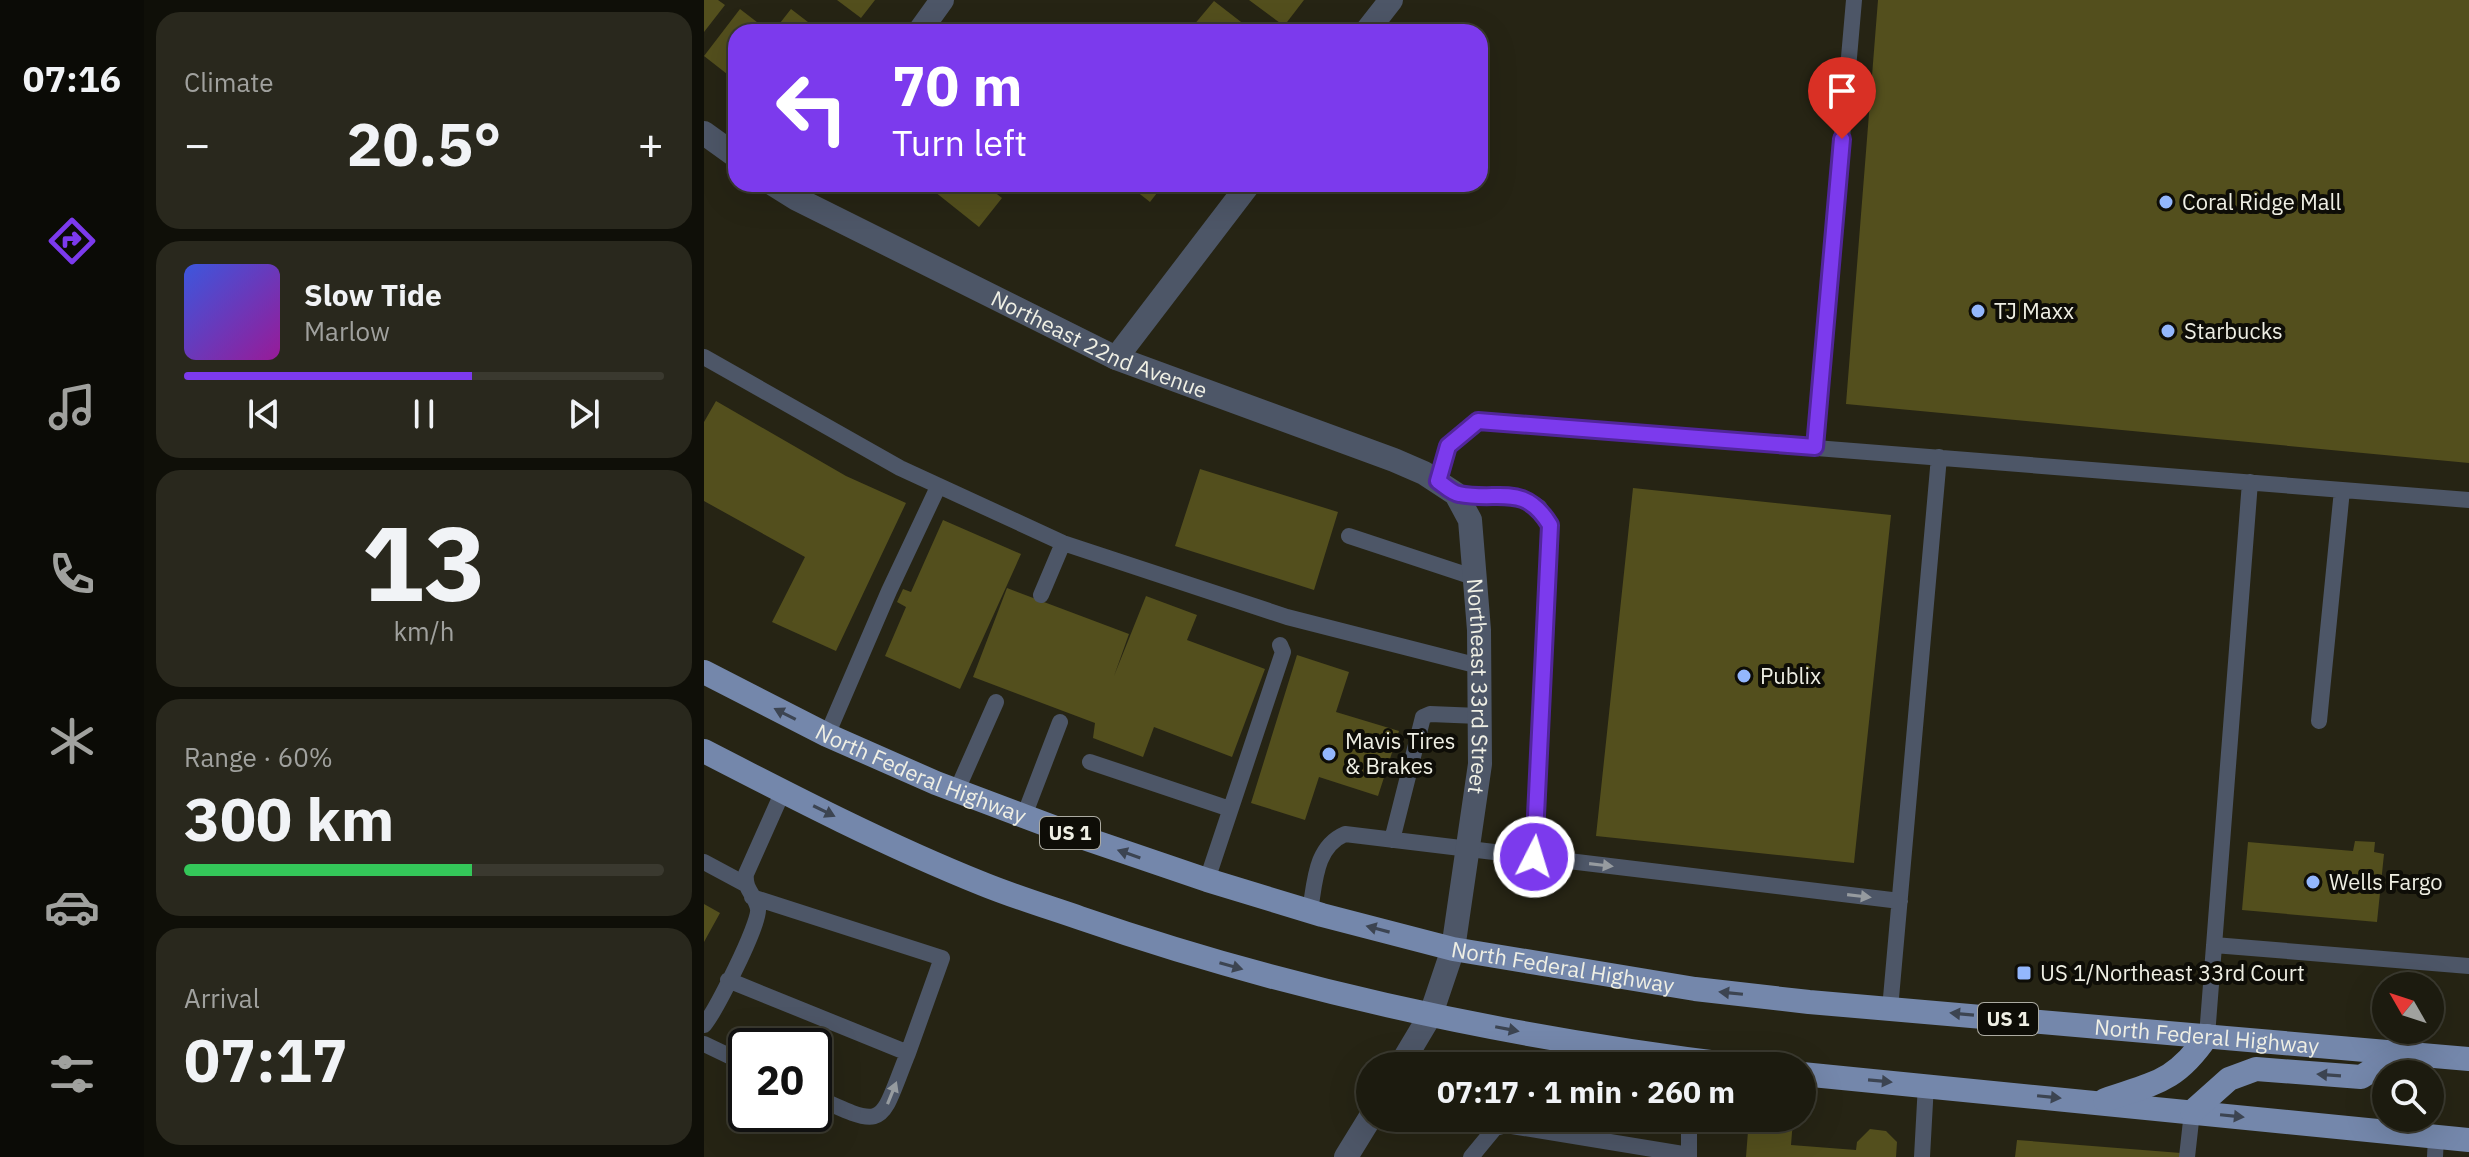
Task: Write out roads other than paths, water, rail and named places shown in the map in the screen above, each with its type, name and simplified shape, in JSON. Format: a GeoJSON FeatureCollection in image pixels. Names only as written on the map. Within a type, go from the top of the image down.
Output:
{"type":"FeatureCollection","features":[{"type":"Feature","properties":{"kind":"main road","name":"North Federal Highway"},"geometry":{"type":"LineString","coordinates":[[704,672],[827,735],[1024,816],[1207,880],[1453,949],[1695,989],[2469,1059]]}},
{"type":"Feature","properties":{"kind":"main road"},"geometry":{"type":"LineString","coordinates":[[704,751],[897,847],[984,885],[1156,944],[1335,995],[1629,1052]]}},
{"type":"Feature","properties":{"kind":"main road"},"geometry":{"type":"LineString","coordinates":[[2099,1102],[2170,1078],[2194,1056],[2207,1036]]}},
{"type":"Feature","properties":{"kind":"main road"},"geometry":{"type":"LineString","coordinates":[[2192,1112],[2229,1079],[2256,1069],[2361,1077],[2400,1053]]}},
{"type":"Feature","properties":{"kind":"main road"},"geometry":{"type":"LineString","coordinates":[[1816,1075],[2192,1112],[2435,1147],[2469,1140]]}},
{"type":"Feature","properties":{"kind":"street"},"geometry":{"type":"LineString","coordinates":[[925,24],[942,0]]}},
{"type":"Feature","properties":{"kind":"street"},"geometry":{"type":"LineString","coordinates":[[1372,24],[1391,0]]}},
{"type":"Feature","properties":{"kind":"street"},"geometry":{"type":"LineString","coordinates":[[704,133],[728,150]]}},
{"type":"Feature","properties":{"kind":"street","name":"Northeast 22nd Avenue"},"geometry":{"type":"LineString","coordinates":[[802,192],[1116,358],[1394,460],[1447,488]]}},
{"type":"Feature","properties":{"kind":"street"},"geometry":{"type":"LineString","coordinates":[[1116,358],[1243,192]]}},
{"type":"Feature","properties":{"kind":"street","name":"Northeast 33rd Street"},"geometry":{"type":"LineString","coordinates":[[1408,1052],[1431,1014],[1453,949],[1480,764],[1476,578],[1470,520],[1447,488]]}},
{"type":"Feature","properties":{"kind":"street"},"geometry":{"type":"LineString","coordinates":[[1346,1157],[1361,1132]]}},
{"type":"Feature","properties":{"kind":"lane"},"geometry":{"type":"LineString","coordinates":[[1815,447],[1854,0]]}},
{"type":"Feature","properties":{"kind":"lane"},"geometry":{"type":"LineString","coordinates":[[704,357],[938,487],[1063,543],[1287,617],[1479,666]]}},
{"type":"Feature","properties":{"kind":"lane"},"geometry":{"type":"LineString","coordinates":[[1534,857],[1550,525],[1539,507],[1519,498],[1447,488],[1448,446],[1478,421],[2469,500]]}},
{"type":"Feature","properties":{"kind":"lane"},"geometry":{"type":"LineString","coordinates":[[1890,1009],[1939,457]]}},
{"type":"Feature","properties":{"kind":"lane"},"geometry":{"type":"LineString","coordinates":[[2207,1036],[2250,482]]}},
{"type":"Feature","properties":{"kind":"lane"},"geometry":{"type":"LineString","coordinates":[[827,735],[938,487]]}},
{"type":"Feature","properties":{"kind":"lane"},"geometry":{"type":"LineString","coordinates":[[2319,721],[2342,490]]}},
{"type":"Feature","properties":{"kind":"lane"},"geometry":{"type":"LineString","coordinates":[[1349,536],[1476,578]]}},
{"type":"Feature","properties":{"kind":"lane"},"geometry":{"type":"LineString","coordinates":[[1041,595],[1063,543]]}},
{"type":"Feature","properties":{"kind":"lane"},"geometry":{"type":"LineString","coordinates":[[1207,880],[1283,652],[1280,645]]}},
{"type":"Feature","properties":{"kind":"lane"},"geometry":{"type":"LineString","coordinates":[[957,790],[996,702]]}},
{"type":"Feature","properties":{"kind":"lane"},"geometry":{"type":"LineString","coordinates":[[1392,840],[1423,717],[1430,714],[1479,716]]}},
{"type":"Feature","properties":{"kind":"lane"},"geometry":{"type":"LineString","coordinates":[[1024,816],[1060,722]]}},
{"type":"Feature","properties":{"kind":"lane"},"geometry":{"type":"LineString","coordinates":[[1090,762],[1230,809]]}},
{"type":"Feature","properties":{"kind":"lane"},"geometry":{"type":"LineString","coordinates":[[704,1025],[755,927],[758,909],[748,891],[746,874],[783,791]]}},
{"type":"Feature","properties":{"kind":"lane"},"geometry":{"type":"LineString","coordinates":[[1310,911],[1320,859],[1336,838],[1345,834],[1900,901]]}},
{"type":"Feature","properties":{"kind":"lane"},"geometry":{"type":"LineString","coordinates":[[704,862],[748,891],[942,958],[887,1107],[870,1120],[832,1105]]}},
{"type":"Feature","properties":{"kind":"lane"},"geometry":{"type":"LineString","coordinates":[[2214,945],[2469,966]]}},
{"type":"Feature","properties":{"kind":"lane"},"geometry":{"type":"LineString","coordinates":[[728,980],[908,1053]]}},
{"type":"Feature","properties":{"kind":"lane"},"geometry":{"type":"LineString","coordinates":[[704,1044],[728,1055]]}},
{"type":"Feature","properties":{"kind":"lane"},"geometry":{"type":"LineString","coordinates":[[1922,1157],[1926,1084]]}},
{"type":"Feature","properties":{"kind":"lane"},"geometry":{"type":"LineString","coordinates":[[2187,1157],[2192,1112]]}},
{"type":"Feature","properties":{"kind":"lane"},"geometry":{"type":"LineString","coordinates":[[1471,1157],[1495,1128],[1506,1125],[1689,1156],[1689,1132]]}},
{"type":"Feature","properties":{"kind":"place","name":"Coral Ridge Mall"},"geometry":{"type":"Point","coordinates":[2166,202]}},
{"type":"Feature","properties":{"kind":"place","name":"TJ Maxx"},"geometry":{"type":"Point","coordinates":[1978,311]}},
{"type":"Feature","properties":{"kind":"place","name":"Starbucks"},"geometry":{"type":"Point","coordinates":[2168,331]}},
{"type":"Feature","properties":{"kind":"place","name":"Publix"},"geometry":{"type":"Point","coordinates":[1744,676]}},
{"type":"Feature","properties":{"kind":"place","name":"Mavis Tires & Brakes"},"geometry":{"type":"Point","coordinates":[1329,754]}},
{"type":"Feature","properties":{"kind":"place","name":"Wells Fargo"},"geometry":{"type":"Point","coordinates":[2313,882]}},
{"type":"Feature","properties":{"kind":"place","name":"US 1/Northeast 33rd Court"},"geometry":{"type":"Point","coordinates":[2024,973]}}]}
